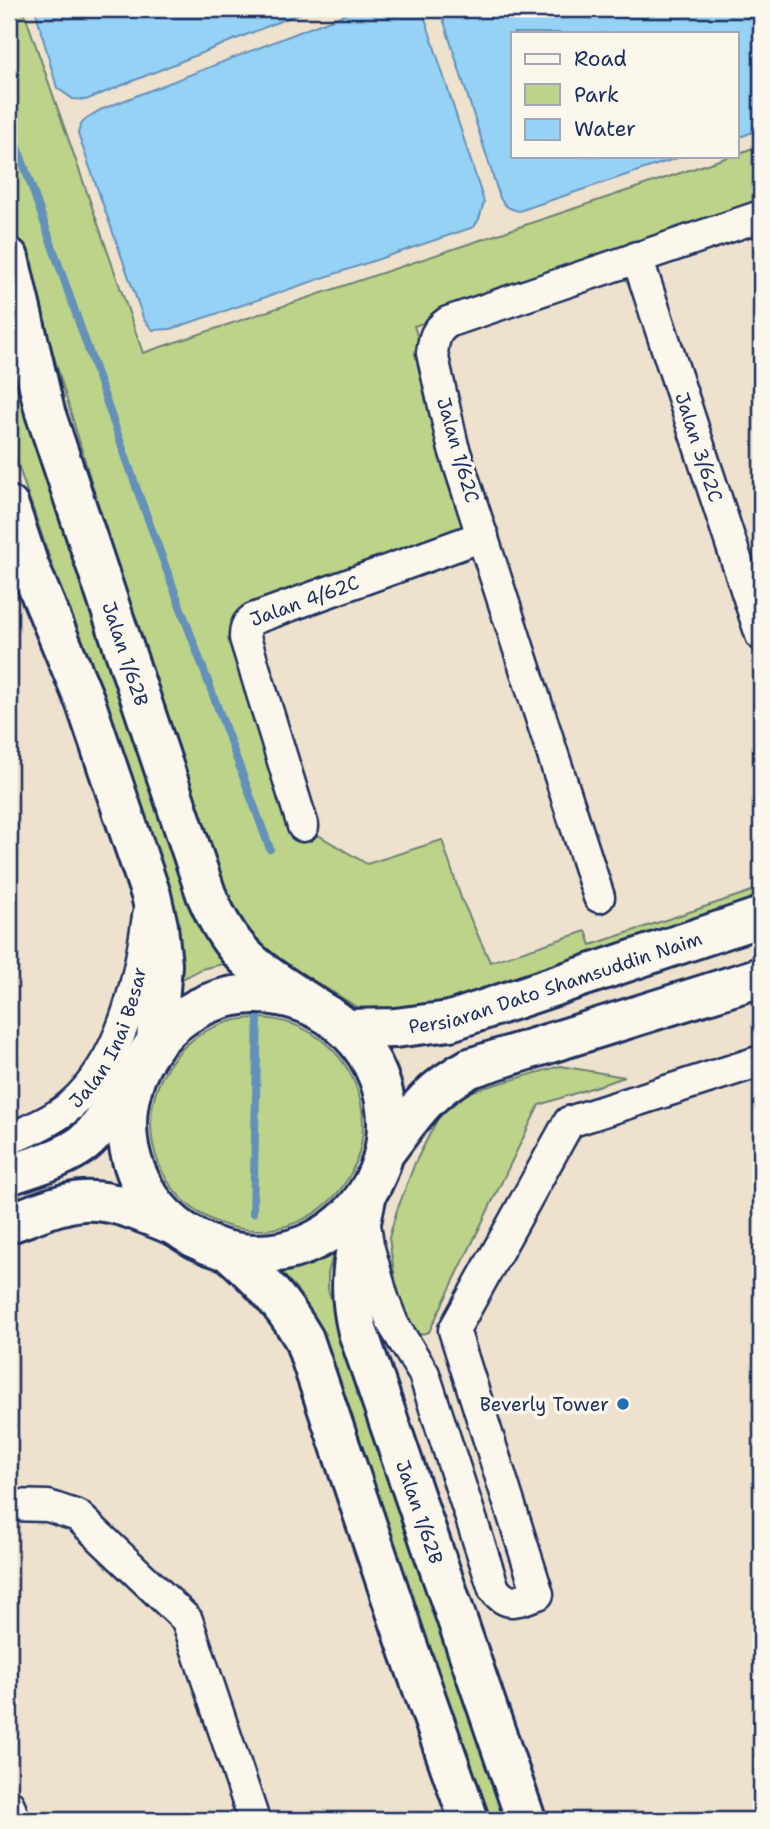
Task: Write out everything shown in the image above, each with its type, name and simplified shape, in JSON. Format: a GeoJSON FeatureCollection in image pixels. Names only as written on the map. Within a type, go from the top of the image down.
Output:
{"type":"FeatureCollection","features":[{"type":"Feature","properties":{"kind":"main road","name":"Jalan 1/62B"},"geometry":{"type":"LineString","coordinates":[[9,258],[46,412],[214,913],[230,941],[251,965],[347,1029],[373,1065],[387,1107],[385,1152]]}},
{"type":"Feature","properties":{"kind":"main road"},"geometry":{"type":"LineString","coordinates":[[9,327],[46,412]]}},
{"type":"Feature","properties":{"kind":"main road"},"geometry":{"type":"LineString","coordinates":[[9,506],[19,554],[85,701],[152,895],[162,965],[148,1055],[130,1098],[127,1133],[134,1168],[151,1199],[175,1226]]}},
{"type":"Feature","properties":{"kind":"main road","name":"Persiaran Dato Shamsuddin Naim"},"geometry":{"type":"LineString","coordinates":[[347,1029],[395,1028],[450,1021],[761,917]]}},
{"type":"Feature","properties":{"kind":"main road"},"geometry":{"type":"LineString","coordinates":[[9,1223],[66,1204],[98,1201],[118,1205],[175,1226],[201,1242],[230,1252],[269,1255],[307,1246],[341,1226],[365,1205],[385,1152],[427,1097],[446,1081],[470,1068],[761,977]]}},
{"type":"Feature","properties":{"kind":"main road"},"geometry":{"type":"LineString","coordinates":[[9,1175],[68,1153],[84,1142],[96,1130],[148,1055],[189,1012],[229,996],[273,994],[315,1007]]}},
{"type":"Feature","properties":{"kind":"main road","name":"Jalan 1/62B"},"geometry":{"type":"LineString","coordinates":[[365,1205],[352,1265],[352,1309],[358,1332],[526,1820]]}},
{"type":"Feature","properties":{"kind":"main road"},"geometry":{"type":"LineString","coordinates":[[230,1252],[265,1283],[304,1339],[469,1820]]}},
{"type":"Feature","properties":{"kind":"street","name":"Jalan 1/62C"},"geometry":{"type":"LineString","coordinates":[[599,897],[453,446],[432,353],[434,338],[438,329],[447,322],[761,216]]}},
{"type":"Feature","properties":{"kind":"street","name":"Jalan 3/62C"},"geometry":{"type":"LineString","coordinates":[[637,257],[761,635]]}},
{"type":"Feature","properties":{"kind":"street","name":"Jalan 4/62C"},"geometry":{"type":"LineString","coordinates":[[303,826],[245,638],[248,623],[253,618],[483,536]]}},
{"type":"Feature","properties":{"kind":"street","name":"Jalan Inai Besar"},"geometry":{"type":"LineString","coordinates":[[9,1139],[43,1124],[66,1109],[92,1084],[109,1055],[125,1014],[143,950],[152,895]]}},
{"type":"Feature","properties":{"kind":"street"},"geometry":{"type":"LineString","coordinates":[[365,1205],[368,1245],[383,1298],[393,1324],[424,1374],[494,1589],[500,1598],[512,1602],[538,1594],[454,1330],[569,1122],[761,1061]]}},
{"type":"Feature","properties":{"kind":"street"},"geometry":{"type":"LineString","coordinates":[[9,1505],[48,1506],[78,1516],[187,1620],[254,1820]]}},
{"type":"Feature","properties":{"kind":"street"},"geometry":{"type":"LineString","coordinates":[[9,1805],[14,1820]]}},
{"type":"Feature","properties":{"kind":"green space"},"geometry":{"type":"Polygon","coordinates":[[[9,9],[23,9],[143,353],[725,158],[738,158],[738,154],[761,145],[761,215],[414,326],[483,536],[235,620],[303,826],[367,864],[442,840],[461,898],[490,962],[586,931],[591,945],[761,888],[761,907],[427,1017],[375,1015],[357,1007],[254,944],[232,919],[136,632],[9,210],[9,9]]]}},
{"type":"Feature","properties":{"kind":"green space"},"geometry":{"type":"Polygon","coordinates":[[[9,365],[203,932],[228,963],[201,969],[175,983],[179,936],[9,439],[9,365]]]}},
{"type":"Feature","properties":{"kind":"green space"},"geometry":{"type":"Polygon","coordinates":[[[257,1018],[298,1026],[332,1049],[355,1083],[363,1124],[355,1165],[332,1199],[298,1222],[257,1230],[216,1222],[182,1199],[159,1165],[151,1124],[159,1083],[182,1049],[216,1026],[257,1018]]]}},
{"type":"Feature","properties":{"kind":"green space"},"geometry":{"type":"Polygon","coordinates":[[[560,1066],[625,1077],[539,1105],[429,1332],[418,1335],[404,1311],[395,1280],[389,1238],[415,1163],[439,1116],[466,1093],[560,1066]]]}},
{"type":"Feature","properties":{"kind":"green space"},"geometry":{"type":"Polygon","coordinates":[[[335,1247],[328,1273],[328,1289],[510,1820],[484,1820],[313,1317],[296,1288],[276,1267],[335,1247]]]}},
{"type":"Feature","properties":{"kind":"water"},"geometry":{"type":"Polygon","coordinates":[[[35,9],[310,9],[86,100],[73,99],[57,88],[35,9]]]}},
{"type":"Feature","properties":{"kind":"water"},"geometry":{"type":"Polygon","coordinates":[[[358,9],[419,9],[423,12],[484,202],[474,227],[171,329],[153,330],[144,320],[78,134],[81,126],[88,117],[100,110],[358,9]]]}},
{"type":"Feature","properties":{"kind":"water"},"geometry":{"type":"Polygon","coordinates":[[[440,9],[761,9],[761,129],[738,138],[738,32],[511,32],[511,158],[677,158],[519,211],[506,206],[500,198],[440,9]]]}},
{"type":"Feature","properties":{"kind":"waterway"},"geometry":{"type":"LineString","coordinates":[[9,122],[139,495],[270,849]]}},
{"type":"Feature","properties":{"kind":"waterway"},"geometry":{"type":"LineString","coordinates":[[253,1213],[258,1016]]}},
{"type":"Feature","properties":{"kind":"place","name":"Beverly Tower"},"geometry":{"type":"Point","coordinates":[623,1404]}}]}
